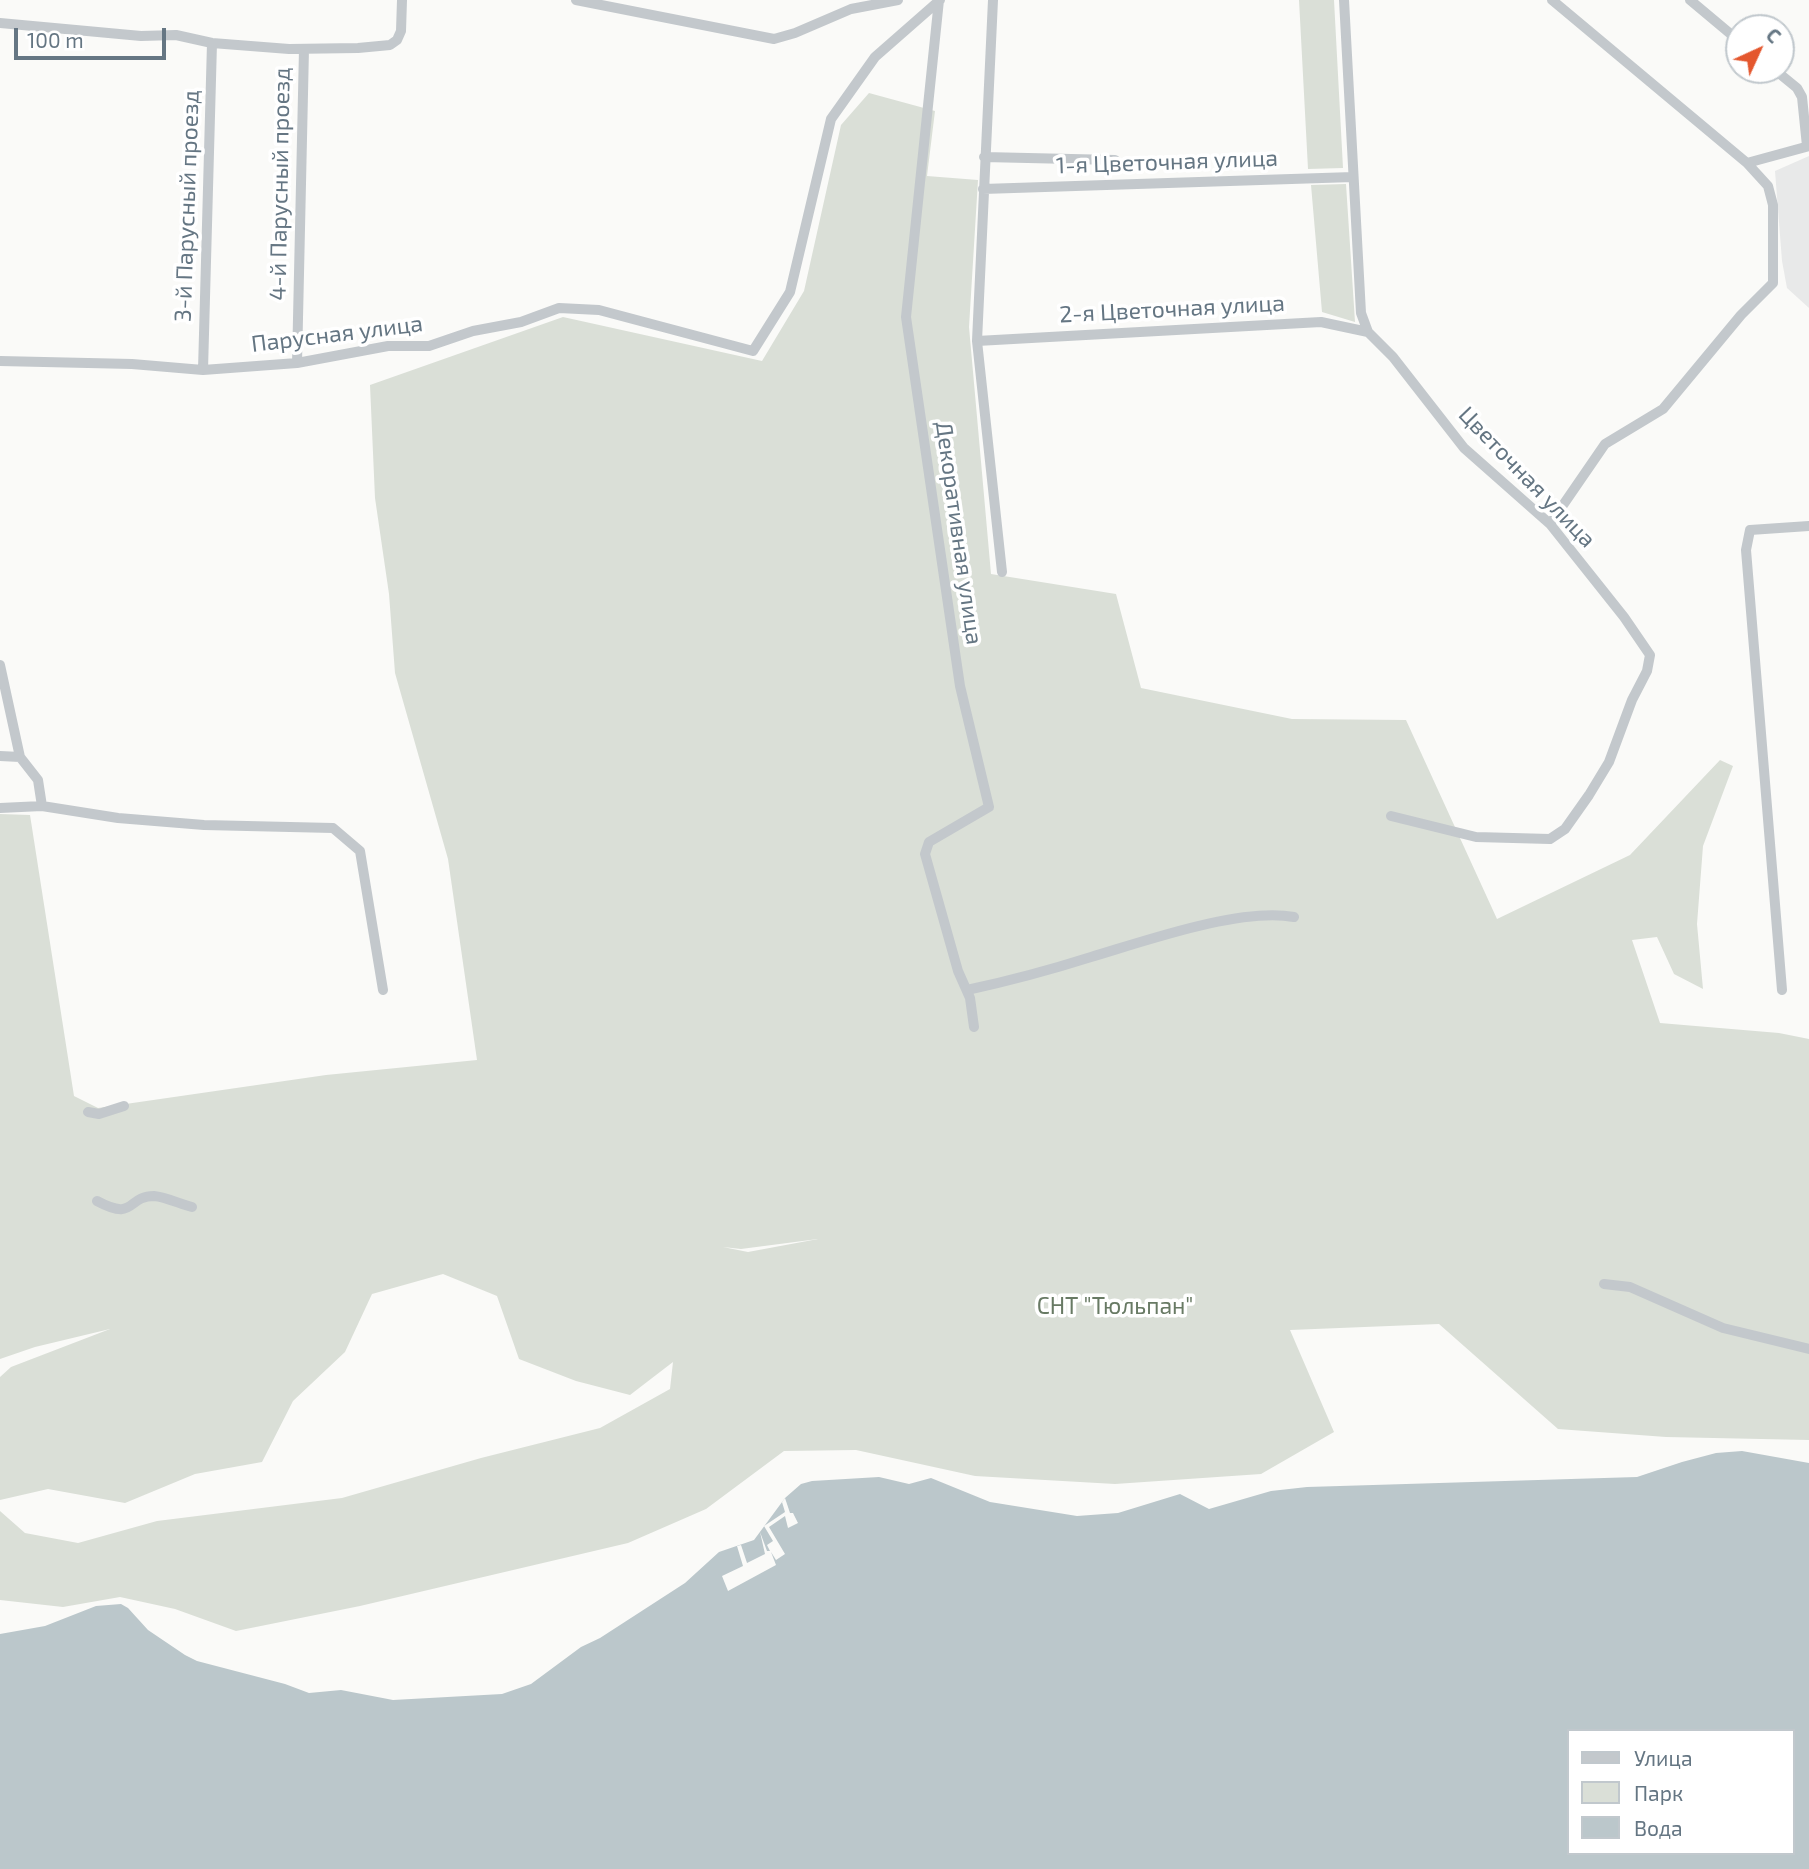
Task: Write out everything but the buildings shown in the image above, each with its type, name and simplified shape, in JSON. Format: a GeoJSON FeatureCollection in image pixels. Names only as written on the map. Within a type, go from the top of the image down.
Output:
{"type":"FeatureCollection","features":[{"type":"Feature","properties":{"kind":"street"},"geometry":{"type":"LineString","coordinates":[[0,23],[128,35],[176,35],[212,43],[304,49],[358,48],[390,45],[397,40],[401,31],[402,0]]}},
{"type":"Feature","properties":{"kind":"street"},"geometry":{"type":"LineString","coordinates":[[576,0],[774,39],[851,9],[898,0]]}},
{"type":"Feature","properties":{"kind":"street"},"geometry":{"type":"LineString","coordinates":[[922,0],[939,0]]}},
{"type":"Feature","properties":{"kind":"street","name":"Парусная улица"},"geometry":{"type":"LineString","coordinates":[[0,361],[132,364],[203,370],[296,363],[388,346],[429,346],[472,331],[521,322],[559,307],[599,310],[753,351],[790,292],[831,119],[875,57],[939,0]]}},
{"type":"Feature","properties":{"kind":"street","name":"Декоративная улица"},"geometry":{"type":"LineString","coordinates":[[939,0],[906,317],[960,686],[989,807],[929,842],[925,854],[958,971],[970,998],[974,1027]]}},
{"type":"Feature","properties":{"kind":"street"},"geometry":{"type":"LineString","coordinates":[[993,0],[977,341],[1002,572]]}},
{"type":"Feature","properties":{"kind":"street"},"geometry":{"type":"LineString","coordinates":[[1343,0],[1361,313],[1368,332]]}},
{"type":"Feature","properties":{"kind":"street"},"geometry":{"type":"LineString","coordinates":[[1550,524],[1605,444],[1663,409],[1741,314],[1773,283],[1773,205],[1768,186],[1747,163],[1552,0]]}},
{"type":"Feature","properties":{"kind":"street"},"geometry":{"type":"LineString","coordinates":[[1690,0],[1725,29]]}},
{"type":"Feature","properties":{"kind":"street","name":"3-й Парусный проезд"},"geometry":{"type":"LineString","coordinates":[[203,370],[212,43]]}},
{"type":"Feature","properties":{"kind":"street","name":"4-й Парусный проезд"},"geometry":{"type":"LineString","coordinates":[[296,363],[304,49]]}},
{"type":"Feature","properties":{"kind":"street"},"geometry":{"type":"LineString","coordinates":[[1747,163],[1808,146],[1802,97],[1792,84]]}},
{"type":"Feature","properties":{"kind":"street"},"geometry":{"type":"LineString","coordinates":[[984,157],[1115,160]]}},
{"type":"Feature","properties":{"kind":"street","name":"1-я Цветочная улица"},"geometry":{"type":"LineString","coordinates":[[983,189],[1353,177]]}},
{"type":"Feature","properties":{"kind":"street","name":"2-я Цветочная улица"},"geometry":{"type":"LineString","coordinates":[[977,341],[1321,322],[1368,332]]}},
{"type":"Feature","properties":{"kind":"street","name":"Цветочная улица"},"geometry":{"type":"LineString","coordinates":[[1368,332],[1393,357],[1464,448],[1550,524],[1624,617],[1650,655],[1647,671],[1632,700],[1609,762],[1590,795],[1565,829],[1550,839],[1476,837],[1391,816]]}},
{"type":"Feature","properties":{"kind":"street"},"geometry":{"type":"LineString","coordinates":[[1782,990],[1746,550],[1750,530],[1809,526]]}},
{"type":"Feature","properties":{"kind":"street"},"geometry":{"type":"LineString","coordinates":[[0,665],[20,757],[38,780],[41,806]]}},
{"type":"Feature","properties":{"kind":"street"},"geometry":{"type":"LineString","coordinates":[[0,756],[20,757]]}},
{"type":"Feature","properties":{"kind":"street"},"geometry":{"type":"LineString","coordinates":[[0,808],[41,806],[118,818],[204,825],[333,828],[360,850],[383,990]]}},
{"type":"Feature","properties":{"kind":"street"},"geometry":{"type":"LineString","coordinates":[[967,990],[1025,977],[1203,925],[1276,914],[1294,918]]}},
{"type":"Feature","properties":{"kind":"street"},"geometry":{"type":"LineString","coordinates":[[88,1112],[99,1114],[124,1106]]}},
{"type":"Feature","properties":{"kind":"street"},"geometry":{"type":"LineString","coordinates":[[97,1201],[114,1210],[125,1210],[141,1199],[153,1196],[192,1207]]}},
{"type":"Feature","properties":{"kind":"street"},"geometry":{"type":"LineString","coordinates":[[1604,1284],[1630,1287],[1723,1328],[1809,1349]]}},
{"type":"Feature","properties":{"kind":"shaded area"},"geometry":{"type":"Polygon","coordinates":[[[1809,156],[1809,308],[1787,288],[1782,261],[1775,171],[1809,156]]]}},
{"type":"Feature","properties":{"kind":"green space"},"geometry":{"type":"Polygon","coordinates":[[[1299,0],[1334,0],[1343,168],[1308,169],[1299,0]]]}},
{"type":"Feature","properties":{"kind":"green space","name":"СНТ \"Тюльпан\""},"geometry":{"type":"Polygon","coordinates":[[[869,93],[935,111],[927,176],[978,180],[969,327],[991,574],[1116,594],[1141,688],[1292,719],[1406,720],[1497,919],[1630,855],[1720,760],[1733,766],[1703,846],[1697,924],[1703,989],[1674,974],[1657,937],[1632,940],[1660,1023],[1779,1033],[1809,1039],[1809,1440],[1666,1437],[1558,1429],[1439,1324],[1290,1330],[1334,1432],[1261,1474],[1115,1484],[975,1476],[856,1450],[784,1451],[706,1509],[628,1543],[360,1606],[236,1631],[175,1609],[120,1597],[63,1607],[0,1600],[0,1511],[25,1533],[78,1543],[157,1521],[342,1498],[481,1458],[600,1428],[670,1389],[673,1362],[630,1395],[576,1381],[519,1359],[497,1296],[443,1274],[372,1294],[345,1352],[293,1401],[262,1462],[195,1474],[125,1503],[48,1489],[0,1500],[0,1377],[11,1367],[110,1329],[35,1347],[0,1359],[0,814],[30,815],[74,1096],[98,1108],[326,1075],[477,1060],[448,859],[395,673],[389,594],[375,498],[370,385],[563,317],[762,361],[804,291],[841,125],[869,93]],[[818,1239],[741,1249],[723,1247],[748,1252],[818,1239]]]}},
{"type":"Feature","properties":{"kind":"green space"},"geometry":{"type":"Polygon","coordinates":[[[1346,184],[1355,322],[1322,312],[1311,185],[1346,184]]]}},
{"type":"Feature","properties":{"kind":"water"},"geometry":{"type":"Polygon","coordinates":[[[1742,1451],[1809,1463],[1809,1869],[0,1869],[0,1634],[45,1626],[96,1606],[121,1604],[148,1630],[197,1661],[309,1693],[341,1690],[393,1700],[502,1694],[531,1684],[581,1647],[600,1638],[685,1583],[719,1552],[754,1540],[785,1498],[801,1484],[812,1481],[879,1477],[909,1484],[931,1478],[990,1502],[1077,1516],[1118,1513],[1180,1494],[1209,1509],[1271,1491],[1307,1487],[1637,1477],[1716,1453],[1742,1451]]]}},
{"type":"Feature","properties":{"kind":"pier"},"geometry":{"type":"Polygon","coordinates":[[[785,1498],[790,1513],[793,1513],[798,1523],[788,1528],[785,1516],[769,1527],[785,1554],[776,1560],[771,1552],[776,1565],[728,1591],[722,1576],[743,1566],[737,1546],[741,1545],[747,1563],[765,1554],[760,1532],[767,1551],[770,1551],[767,1545],[773,1541],[764,1526],[785,1512],[782,1502],[785,1498]]]}}]}
